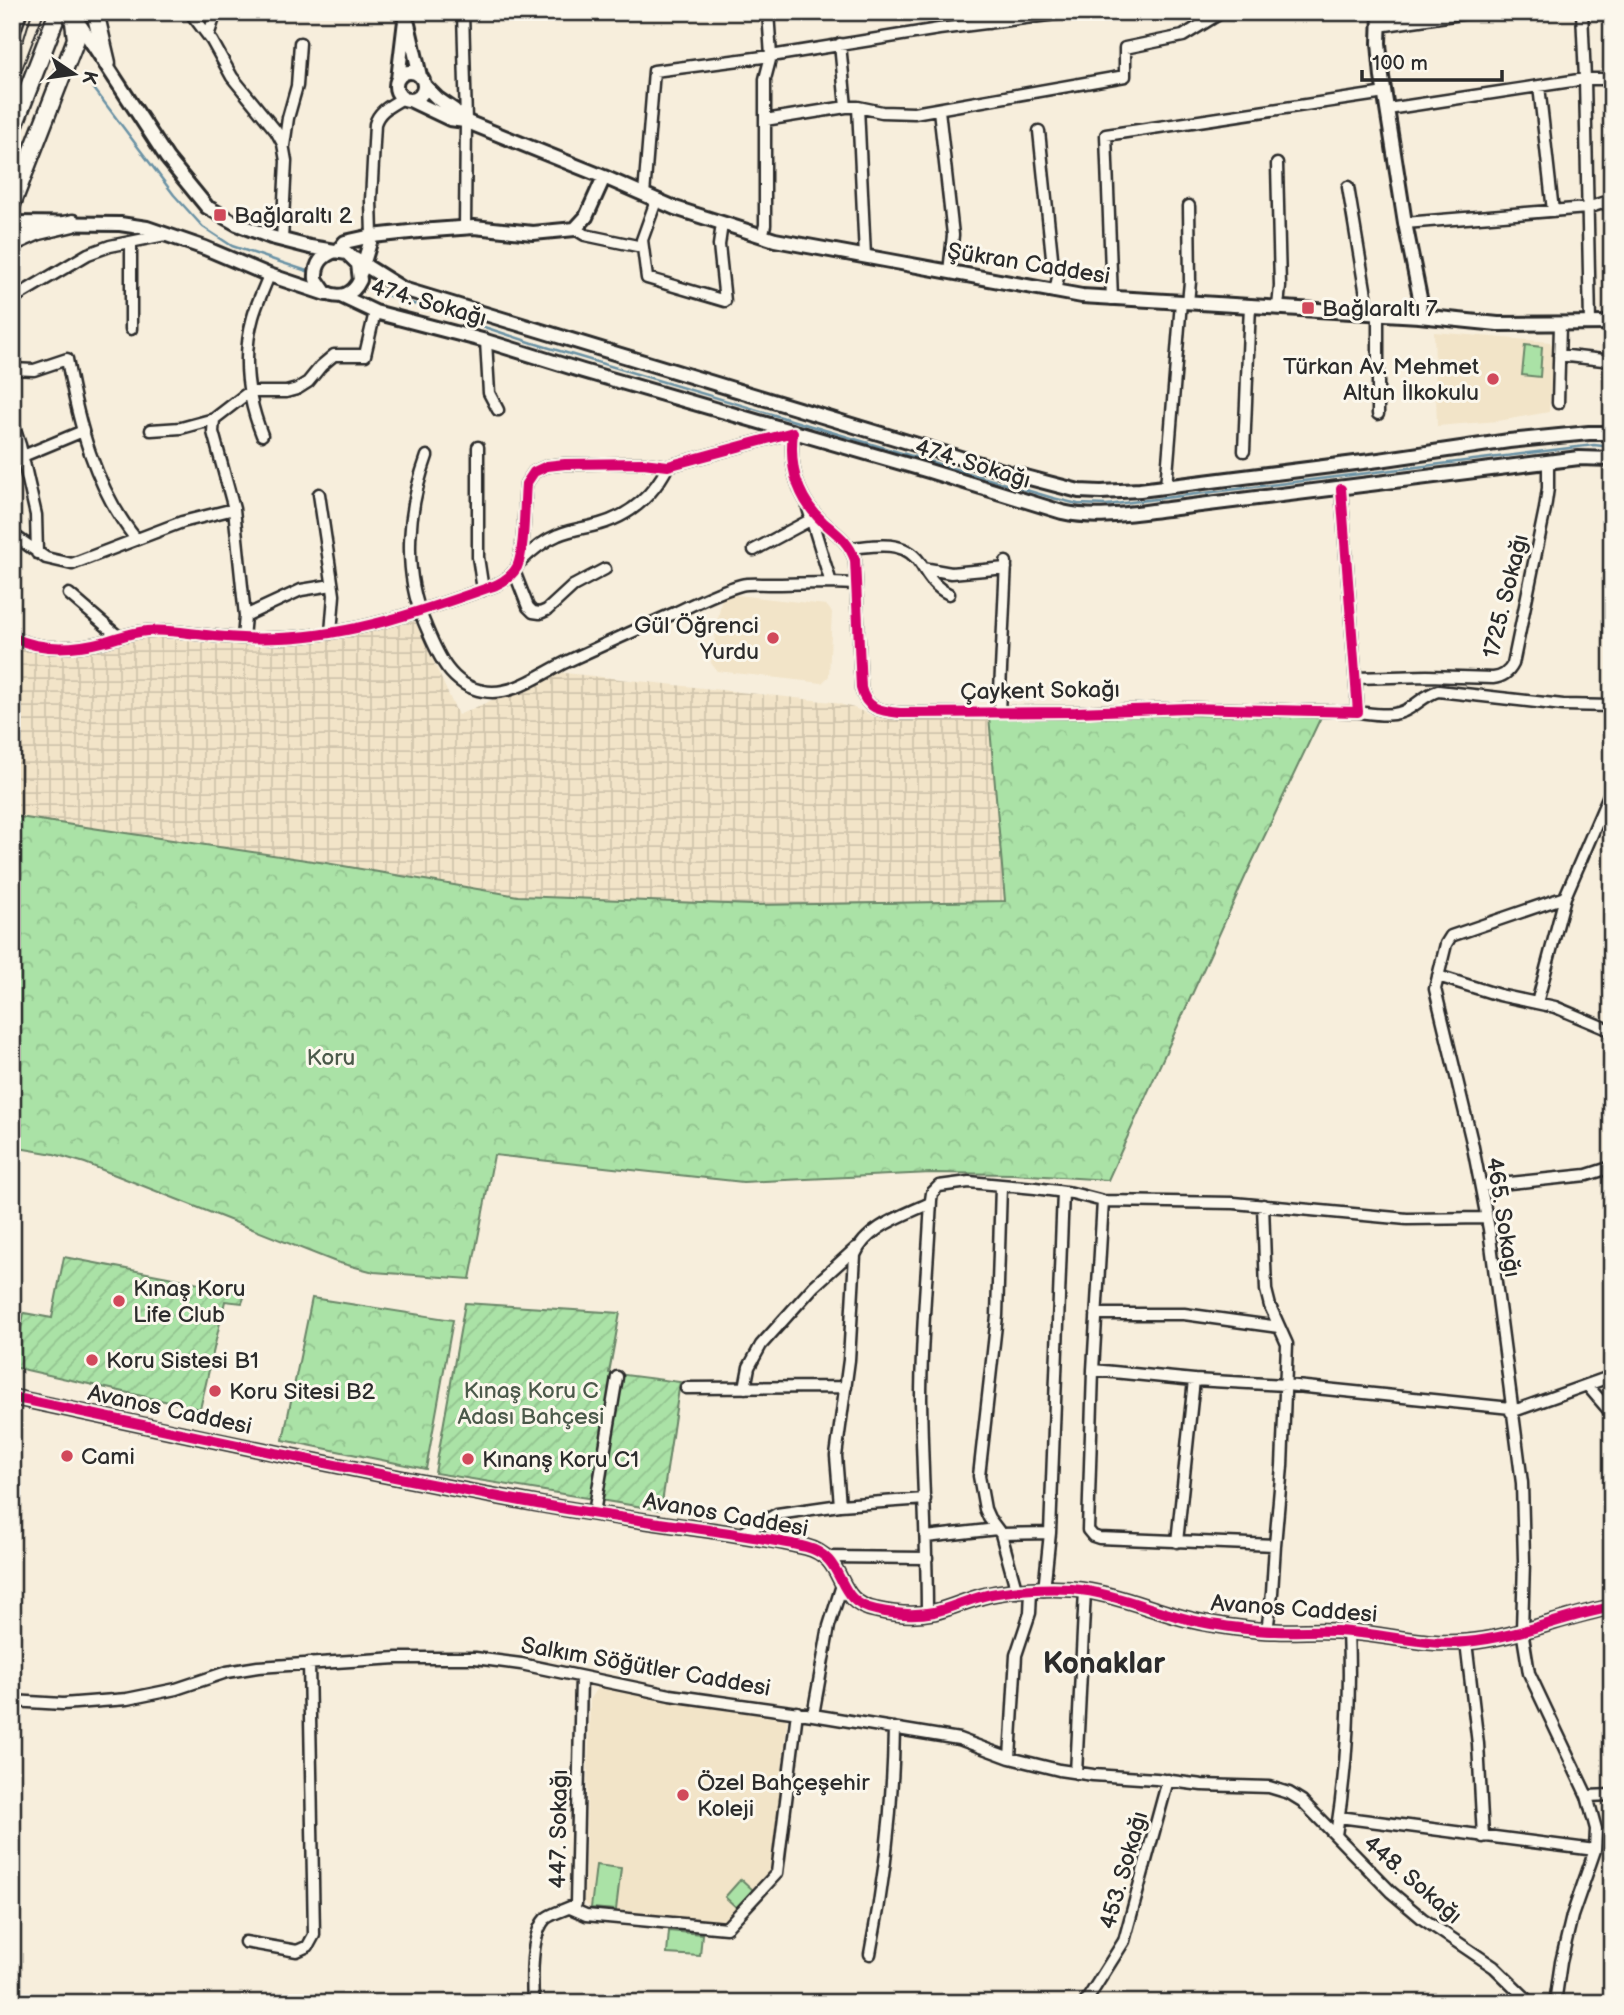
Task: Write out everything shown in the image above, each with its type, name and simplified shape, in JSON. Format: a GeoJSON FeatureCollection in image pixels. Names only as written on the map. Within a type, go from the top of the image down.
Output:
{"type":"FeatureCollection","features":[{"type":"Feature","properties":{"kind":"main road"},"geometry":{"type":"LineString","coordinates":[[12,29],[18,12]]}},
{"type":"Feature","properties":{"kind":"main road"},"geometry":{"type":"LineString","coordinates":[[12,131],[58,12]]}},
{"type":"Feature","properties":{"kind":"main road"},"geometry":{"type":"LineString","coordinates":[[12,205],[76,39],[71,12]]}},
{"type":"Feature","properties":{"kind":"main road"},"geometry":{"type":"LineString","coordinates":[[95,12],[107,63]]}},
{"type":"Feature","properties":{"kind":"main road"},"geometry":{"type":"LineString","coordinates":[[12,243],[39,231],[73,223]]}},
{"type":"Feature","properties":{"kind":"street"},"geometry":{"type":"LineString","coordinates":[[71,12],[167,158],[207,207],[237,224],[282,240],[347,253],[360,266]]}},
{"type":"Feature","properties":{"kind":"street"},"geometry":{"type":"LineString","coordinates":[[190,12],[227,69],[276,131],[284,146]]}},
{"type":"Feature","properties":{"kind":"street"},"geometry":{"type":"LineString","coordinates":[[208,36],[216,12]]}},
{"type":"Feature","properties":{"kind":"street"},"geometry":{"type":"LineString","coordinates":[[463,12],[465,227]]}},
{"type":"Feature","properties":{"kind":"street"},"geometry":{"type":"LineString","coordinates":[[762,236],[765,225],[765,79],[771,56],[768,12]]}},
{"type":"Feature","properties":{"kind":"street"},"geometry":{"type":"LineString","coordinates":[[722,224],[719,245],[725,301],[646,278],[642,247],[650,198],[654,71],[771,56],[987,18],[1072,12]]}},
{"type":"Feature","properties":{"kind":"street"},"geometry":{"type":"LineString","coordinates":[[765,120],[846,107],[890,113],[939,110],[1125,76],[1125,48],[1183,36],[1222,12]]}},
{"type":"Feature","properties":{"kind":"street"},"geometry":{"type":"LineString","coordinates":[[1419,316],[1420,298],[1405,223],[1380,60],[1380,19],[1474,12]]}},
{"type":"Feature","properties":{"kind":"street"},"geometry":{"type":"LineString","coordinates":[[1581,12],[1590,323]]}},
{"type":"Feature","properties":{"kind":"street"},"geometry":{"type":"LineString","coordinates":[[406,16],[415,61],[422,80],[438,99],[465,121]]}},
{"type":"Feature","properties":{"kind":"street"},"geometry":{"type":"LineString","coordinates":[[406,16],[396,88],[407,99],[450,119],[465,121]]}},
{"type":"Feature","properties":{"kind":"street"},"geometry":{"type":"LineString","coordinates":[[282,240],[286,161],[284,146],[297,86],[300,43]]}},
{"type":"Feature","properties":{"kind":"street"},"geometry":{"type":"LineString","coordinates":[[840,44],[846,107]]}},
{"type":"Feature","properties":{"kind":"street"},"geometry":{"type":"LineString","coordinates":[[398,79],[408,72],[422,80]]}},
{"type":"Feature","properties":{"kind":"street"},"geometry":{"type":"LineString","coordinates":[[1388,108],[1585,79],[1612,79]]}},
{"type":"Feature","properties":{"kind":"street"},"geometry":{"type":"LineString","coordinates":[[422,80],[419,96],[407,99],[377,116],[371,200],[373,236],[360,266],[358,285],[351,293],[335,296],[321,289],[316,274],[322,259],[337,251],[345,242],[373,236],[465,227],[533,233],[575,229],[585,235],[642,247]]}},
{"type":"Feature","properties":{"kind":"street"},"geometry":{"type":"LineString","coordinates":[[1539,86],[1553,211]]}},
{"type":"Feature","properties":{"kind":"street"},"geometry":{"type":"LineString","coordinates":[[1112,299],[1106,135],[1385,93]]}},
{"type":"Feature","properties":{"kind":"street"},"geometry":{"type":"LineString","coordinates":[[858,107],[865,256]]}},
{"type":"Feature","properties":{"kind":"street"},"geometry":{"type":"LineString","coordinates":[[939,110],[953,235],[949,272]]}},
{"type":"Feature","properties":{"kind":"street","name":"Şükran Caddesi"},"geometry":{"type":"LineString","coordinates":[[465,121],[650,198],[762,236],[1055,292],[1112,299],[1374,313],[1498,324],[1612,323]]}},
{"type":"Feature","properties":{"kind":"street"},"geometry":{"type":"LineString","coordinates":[[1039,131],[1052,257],[1058,277],[1055,292]]}},
{"type":"Feature","properties":{"kind":"street"},"geometry":{"type":"LineString","coordinates":[[1277,164],[1279,307]]}},
{"type":"Feature","properties":{"kind":"street"},"geometry":{"type":"LineString","coordinates":[[575,229],[586,217],[604,177]]}},
{"type":"Feature","properties":{"kind":"street"},"geometry":{"type":"LineString","coordinates":[[1348,187],[1374,313],[1378,414]]}},
{"type":"Feature","properties":{"kind":"street"},"geometry":{"type":"LineString","coordinates":[[1405,223],[1587,208],[1612,200]]}},
{"type":"Feature","properties":{"kind":"street"},"geometry":{"type":"LineString","coordinates":[[1167,498],[1185,302],[1190,282],[1189,206]]}},
{"type":"Feature","properties":{"kind":"street","name":"474. Sokağı"},"geometry":{"type":"LineString","coordinates":[[12,223],[73,223],[146,228],[375,312],[486,341],[1072,514],[1102,516],[1167,498],[1404,456],[1500,442],[1612,433]]}},
{"type":"Feature","properties":{"kind":"street"},"geometry":{"type":"LineString","coordinates":[[12,299],[88,254],[110,246],[166,234]]}},
{"type":"Feature","properties":{"kind":"street"},"geometry":{"type":"LineString","coordinates":[[131,242],[131,329]]}},
{"type":"Feature","properties":{"kind":"street","name":"474. Sokağı"},"geometry":{"type":"LineString","coordinates":[[360,266],[415,293],[1068,489],[1091,492],[1126,491],[1167,498],[1341,489],[1579,458],[1612,459]]}},
{"type":"Feature","properties":{"kind":"street"},"geometry":{"type":"LineString","coordinates":[[262,435],[249,392],[247,359],[250,330],[269,275]]}},
{"type":"Feature","properties":{"kind":"street"},"geometry":{"type":"LineString","coordinates":[[1244,451],[1250,305]]}},
{"type":"Feature","properties":{"kind":"street"},"geometry":{"type":"LineString","coordinates":[[151,430],[181,428],[214,419],[249,392],[292,391],[308,382],[334,355],[365,355],[375,312]]}},
{"type":"Feature","properties":{"kind":"street"},"geometry":{"type":"LineString","coordinates":[[1558,403],[1560,324]]}},
{"type":"Feature","properties":{"kind":"street"},"geometry":{"type":"LineString","coordinates":[[486,341],[489,393],[498,410]]}},
{"type":"Feature","properties":{"kind":"street"},"geometry":{"type":"LineString","coordinates":[[1559,355],[1612,362]]}},
{"type":"Feature","properties":{"kind":"street"},"geometry":{"type":"LineString","coordinates":[[12,369],[34,370],[67,359],[83,431],[97,472],[109,500],[136,540]]}},
{"type":"Feature","properties":{"kind":"street"},"geometry":{"type":"LineString","coordinates":[[214,419],[213,432],[233,509],[245,615],[243,638]]}},
{"type":"Feature","properties":{"kind":"street"},"geometry":{"type":"LineString","coordinates":[[12,421],[36,515],[37,553]]}},
{"type":"Feature","properties":{"kind":"street"},"geometry":{"type":"LineString","coordinates":[[23,456],[83,431]]}},
{"type":"Feature","properties":{"kind":"street"},"geometry":{"type":"LineString","coordinates":[[605,569],[573,586],[547,610],[537,613],[528,607],[516,567],[526,484],[538,469],[565,464],[643,463],[668,466],[793,432],[793,466],[798,487],[807,504],[831,583]]}},
{"type":"Feature","properties":{"kind":"street"},"geometry":{"type":"LineString","coordinates":[[478,447],[478,557],[483,590]]}},
{"type":"Feature","properties":{"kind":"street"},"geometry":{"type":"LineString","coordinates":[[427,456],[415,495],[410,535],[411,567],[420,612],[437,652],[451,673],[470,687],[482,691],[511,690],[613,640],[743,584],[856,584]]}},
{"type":"Feature","properties":{"kind":"street","name":"1725. Sokağı"},"geometry":{"type":"LineString","coordinates":[[1356,678],[1493,678],[1508,672],[1513,664],[1545,509],[1548,462]]}},
{"type":"Feature","properties":{"kind":"street"},"geometry":{"type":"LineString","coordinates":[[12,637],[64,648],[85,646],[137,632],[161,630],[243,638],[290,638],[369,627],[420,612],[502,582],[536,548],[556,536],[603,524],[630,510],[655,487],[668,466]]}},
{"type":"Feature","properties":{"kind":"street"},"geometry":{"type":"LineString","coordinates":[[1341,489],[1358,712]]}},
{"type":"Feature","properties":{"kind":"street"},"geometry":{"type":"LineString","coordinates":[[319,494],[334,595],[331,634]]}},
{"type":"Feature","properties":{"kind":"street"},"geometry":{"type":"LineString","coordinates":[[807,504],[850,548],[896,546],[912,553],[934,584],[948,594]]}},
{"type":"Feature","properties":{"kind":"street"},"geometry":{"type":"LineString","coordinates":[[12,534],[37,553],[55,561],[72,564],[182,522],[233,509]]}},
{"type":"Feature","properties":{"kind":"street"},"geometry":{"type":"LineString","coordinates":[[754,550],[812,519]]}},
{"type":"Feature","properties":{"kind":"street","name":"Çaykent Sokağı"},"geometry":{"type":"LineString","coordinates":[[850,548],[855,560],[861,688],[863,697],[878,710],[900,713],[1188,708],[1391,715],[1405,711],[1425,696],[1438,691],[1563,705],[1612,706]]}},
{"type":"Feature","properties":{"kind":"street"},"geometry":{"type":"LineString","coordinates":[[923,568],[951,573],[1006,565],[999,712]]}},
{"type":"Feature","properties":{"kind":"street"},"geometry":{"type":"LineString","coordinates":[[245,615],[301,590],[332,585]]}},
{"type":"Feature","properties":{"kind":"street"},"geometry":{"type":"LineString","coordinates":[[69,594],[118,637]]}},
{"type":"Feature","properties":{"kind":"street"},"geometry":{"type":"LineString","coordinates":[[1537,1003],[1565,897],[1612,789]]}},
{"type":"Feature","properties":{"kind":"street","name":"465. Sokağı"},"geometry":{"type":"LineString","coordinates":[[1565,897],[1454,934],[1446,944],[1435,989],[1472,1142],[1487,1218],[1524,1504],[1522,1630],[1529,1674],[1587,1796],[1594,1819],[1595,1850]]}},
{"type":"Feature","properties":{"kind":"street"},"geometry":{"type":"LineString","coordinates":[[1438,976],[1499,995],[1555,1007],[1612,1031]]}},
{"type":"Feature","properties":{"kind":"street"},"geometry":{"type":"LineString","coordinates":[[1481,1186],[1587,1175],[1612,1167]]}},
{"type":"Feature","properties":{"kind":"street"},"geometry":{"type":"LineString","coordinates":[[928,1613],[921,1399],[930,1203],[934,1190],[942,1184],[969,1182],[1063,1192],[1103,1201],[1263,1205],[1407,1219],[1487,1218]]}},
{"type":"Feature","properties":{"kind":"street"},"geometry":{"type":"LineString","coordinates":[[1001,1186],[997,1316],[979,1476],[985,1509],[999,1532],[1017,1592]]}},
{"type":"Feature","properties":{"kind":"street"},"geometry":{"type":"LineString","coordinates":[[1010,1758],[1016,1655],[1038,1590],[1050,1533],[1063,1192]]}},
{"type":"Feature","properties":{"kind":"street"},"geometry":{"type":"LineString","coordinates":[[1103,1201],[1093,1370],[1088,1530],[1100,1538],[1275,1545]]}},
{"type":"Feature","properties":{"kind":"street"},"geometry":{"type":"LineString","coordinates":[[745,1388],[749,1367],[761,1345],[821,1278],[882,1227],[930,1203]]}},
{"type":"Feature","properties":{"kind":"street"},"geometry":{"type":"LineString","coordinates":[[1263,1205],[1266,1290],[1287,1345],[1282,1466],[1267,1631]]}},
{"type":"Feature","properties":{"kind":"street"},"geometry":{"type":"LineString","coordinates":[[840,1505],[836,1456],[849,1360],[853,1261],[859,1245]]}},
{"type":"Feature","properties":{"kind":"street"},"geometry":{"type":"LineString","coordinates":[[1096,1314],[1184,1314],[1279,1327]]}},
{"type":"Feature","properties":{"kind":"street"},"geometry":{"type":"LineString","coordinates":[[1093,1370],[1194,1380],[1286,1385],[1511,1410],[1612,1376]]}},
{"type":"Feature","properties":{"kind":"street"},"geometry":{"type":"LineString","coordinates":[[594,1513],[617,1377]]}},
{"type":"Feature","properties":{"kind":"street"},"geometry":{"type":"LineString","coordinates":[[1177,1542],[1194,1380]]}},
{"type":"Feature","properties":{"kind":"street"},"geometry":{"type":"LineString","coordinates":[[1587,1385],[1612,1414]]}},
{"type":"Feature","properties":{"kind":"street"},"geometry":{"type":"LineString","coordinates":[[686,1388],[846,1387]]}},
{"type":"Feature","properties":{"kind":"street","name":"Avanos Caddesi"},"geometry":{"type":"LineString","coordinates":[[12,1398],[432,1485],[809,1548],[826,1557],[854,1601],[866,1608],[906,1614],[928,1613],[998,1593],[1085,1591],[1197,1622],[1267,1631],[1348,1631],[1423,1642],[1466,1642],[1498,1637],[1612,1607]]}},
{"type":"Feature","properties":{"kind":"street"},"geometry":{"type":"LineString","coordinates":[[739,1535],[777,1514],[840,1505],[925,1499]]}},
{"type":"Feature","properties":{"kind":"street"},"geometry":{"type":"LineString","coordinates":[[926,1537],[999,1532],[1050,1533]]}},
{"type":"Feature","properties":{"kind":"street"},"geometry":{"type":"LineString","coordinates":[[826,1557],[928,1558]]}},
{"type":"Feature","properties":{"kind":"street"},"geometry":{"type":"LineString","coordinates":[[813,1715],[829,1626],[842,1584]]}},
{"type":"Feature","properties":{"kind":"street"},"geometry":{"type":"LineString","coordinates":[[1076,1773],[1085,1591]]}},
{"type":"Feature","properties":{"kind":"street"},"geometry":{"type":"LineString","coordinates":[[1336,1835],[1345,1775],[1349,1716],[1348,1631]]}},
{"type":"Feature","properties":{"kind":"street"},"geometry":{"type":"LineString","coordinates":[[1466,1642],[1478,1744],[1483,1837]]}},
{"type":"Feature","properties":{"kind":"street","name":"Salkım Söğütler Caddesi"},"geometry":{"type":"LineString","coordinates":[[12,1701],[63,1704],[114,1701],[158,1693],[242,1669],[397,1658],[465,1657],[522,1664],[670,1695],[797,1712],[959,1739],[1010,1758],[1076,1773],[1202,1785],[1269,1787]]}},
{"type":"Feature","properties":{"kind":"street"},"geometry":{"type":"LineString","coordinates":[[245,1942],[297,1951],[307,1946],[314,1935],[309,1663]]}},
{"type":"Feature","properties":{"kind":"street","name":"447. Sokağı"},"geometry":{"type":"LineString","coordinates":[[533,2003],[534,1956],[541,1926],[549,1916],[576,1904],[581,1677]]}},
{"type":"Feature","properties":{"kind":"street"},"geometry":{"type":"LineString","coordinates":[[570,1908],[586,1915],[726,1928],[777,1873],[797,1712]]}},
{"type":"Feature","properties":{"kind":"street"},"geometry":{"type":"LineString","coordinates":[[870,1954],[887,1854],[894,1728]]}},
{"type":"Feature","properties":{"kind":"street","name":"453. Sokağı"},"geometry":{"type":"LineString","coordinates":[[1084,2003],[1124,1941],[1168,1780]]}},
{"type":"Feature","properties":{"kind":"street","name":"448. Sokağı"},"geometry":{"type":"LineString","coordinates":[[1269,1787],[1289,1793],[1302,1801],[1391,1892],[1444,1934],[1494,1966],[1531,2003]]}},
{"type":"Feature","properties":{"kind":"street"},"geometry":{"type":"LineString","coordinates":[[1587,1796],[1612,1795]]}},
{"type":"Feature","properties":{"kind":"street"},"geometry":{"type":"LineString","coordinates":[[1339,1817],[1595,1850],[1572,1916],[1555,2003]]}},
{"type":"Feature","properties":{"kind":"shaded area","name":"Türkan Av. Mehmet Altun İlkokulu"},"geometry":{"type":"Polygon","coordinates":[[[1434,332],[1550,342],[1553,346],[1549,412],[1498,421],[1437,426],[1434,332]]]}},
{"type":"Feature","properties":{"kind":"shaded area","name":"Gül Öğrenci Yurdu"},"geometry":{"type":"Polygon","coordinates":[[[728,594],[826,605],[832,612],[829,676],[822,683],[717,671],[711,663],[721,601],[728,594]]]}},
{"type":"Feature","properties":{"kind":"shaded area"},"geometry":{"type":"Polygon","coordinates":[[[415,621],[458,715],[556,672],[832,702],[875,717],[989,716],[1005,901],[753,905],[518,896],[326,863],[12,816],[12,647],[59,654],[126,639],[151,637],[222,645],[290,645],[341,639],[415,621]]]}},
{"type":"Feature","properties":{"kind":"shaded area","name":"Özel Bahçeşehir Koleji"},"geometry":{"type":"Polygon","coordinates":[[[598,1688],[780,1714],[787,1720],[772,1870],[726,1921],[591,1908],[584,1902],[590,1700],[598,1688]]]}},
{"type":"Feature","properties":{"kind":"green space"},"geometry":{"type":"Polygon","coordinates":[[[1525,345],[1542,347],[1540,377],[1522,375],[1525,345]]]}},
{"type":"Feature","properties":{"kind":"green space","name":"Koru"},"geometry":{"type":"Polygon","coordinates":[[[1109,714],[1321,717],[1246,875],[1108,1180],[1013,1174],[931,1173],[743,1182],[494,1155],[470,1279],[374,1272],[336,1262],[85,1163],[54,1154],[12,1147],[12,816],[326,863],[518,896],[753,905],[1005,901],[989,716],[1109,714]]]}},
{"type":"Feature","properties":{"kind":"green space"},"geometry":{"type":"Polygon","coordinates":[[[64,1257],[246,1292],[242,1303],[225,1301],[200,1409],[13,1367],[24,1313],[52,1318],[64,1257]]]}},
{"type":"Feature","properties":{"kind":"green space"},"geometry":{"type":"Polygon","coordinates":[[[312,1298],[453,1320],[426,1469],[283,1440],[312,1298]]]}},
{"type":"Feature","properties":{"kind":"green space","name":"Kınaş Koru C Adası Bahçesi"},"geometry":{"type":"Polygon","coordinates":[[[465,1303],[620,1313],[609,1373],[680,1382],[661,1510],[435,1473],[465,1303]]]}},
{"type":"Feature","properties":{"kind":"green space"},"geometry":{"type":"Polygon","coordinates":[[[596,1865],[621,1868],[616,1910],[591,1908],[596,1865]]]}},
{"type":"Feature","properties":{"kind":"green space"},"geometry":{"type":"Polygon","coordinates":[[[741,1879],[753,1890],[737,1908],[725,1897],[741,1879]]]}},
{"type":"Feature","properties":{"kind":"green space"},"geometry":{"type":"Polygon","coordinates":[[[669,1931],[702,1934],[700,1956],[667,1954],[669,1931]]]}},
{"type":"Feature","properties":{"kind":"waterway"},"geometry":{"type":"LineString","coordinates":[[86,78],[174,195],[203,227],[232,246],[310,272]]}},
{"type":"Feature","properties":{"kind":"waterway"},"geometry":{"type":"LineString","coordinates":[[368,289],[533,343],[1078,504],[1107,505],[1594,445],[1612,447]]}},
{"type":"Feature","properties":{"kind":"tram line"},"geometry":{"type":"LineString","coordinates":[[23,42],[32,12]]}},
{"type":"Feature","properties":{"kind":"tram line"},"geometry":{"type":"LineString","coordinates":[[12,95],[44,12]]}},
{"type":"Feature","properties":{"kind":"cycle path"},"geometry":{"type":"LineString","coordinates":[[12,637],[35,645],[59,648],[82,646],[137,632],[280,638],[336,632],[390,620],[496,585],[511,576],[520,559],[526,484],[534,472],[547,466],[565,464],[643,463],[668,466],[793,432],[792,457],[801,492],[814,513],[846,543],[855,560],[861,688],[866,700],[875,708],[900,713],[1188,708],[1358,712],[1341,489]]}},
{"type":"Feature","properties":{"kind":"cycle path"},"geometry":{"type":"LineString","coordinates":[[12,1397],[476,1493],[806,1547],[829,1560],[853,1598],[862,1605],[890,1613],[934,1612],[1006,1592],[1072,1589],[1108,1595],[1199,1622],[1232,1627],[1269,1631],[1341,1631],[1451,1643],[1485,1640],[1521,1632],[1612,1607]]}},
{"type":"Feature","properties":{"kind":"place","name":"Bağlaraltı 2"},"geometry":{"type":"Point","coordinates":[220,215]}},
{"type":"Feature","properties":{"kind":"place","name":"Bağlaraltı 7"},"geometry":{"type":"Point","coordinates":[1308,308]}},
{"type":"Feature","properties":{"kind":"place","name":"Türkan Av. Mehmet Altun İlkokulu"},"geometry":{"type":"Point","coordinates":[1493,379]}},
{"type":"Feature","properties":{"kind":"place","name":"Gül Öğrenci Yurdu"},"geometry":{"type":"Point","coordinates":[773,638]}},
{"type":"Feature","properties":{"kind":"place","name":"Kınaş Koru Life Club"},"geometry":{"type":"Point","coordinates":[119,1301]}},
{"type":"Feature","properties":{"kind":"place","name":"Koru Sistesi B1"},"geometry":{"type":"Point","coordinates":[92,1360]}},
{"type":"Feature","properties":{"kind":"place","name":"Koru Sitesi B2"},"geometry":{"type":"Point","coordinates":[215,1391]}},
{"type":"Feature","properties":{"kind":"place","name":"Cami"},"geometry":{"type":"Point","coordinates":[67,1456]}},
{"type":"Feature","properties":{"kind":"place","name":"Kınanş Koru C1"},"geometry":{"type":"Point","coordinates":[468,1459]}},
{"type":"Feature","properties":{"kind":"place","name":"Özel Bahçeşehir Koleji"},"geometry":{"type":"Point","coordinates":[683,1795]}},
{"type":"Feature","properties":{"kind":"district","name":"Konaklar"},"geometry":{"type":"Point","coordinates":[1104,1663]}}]}
